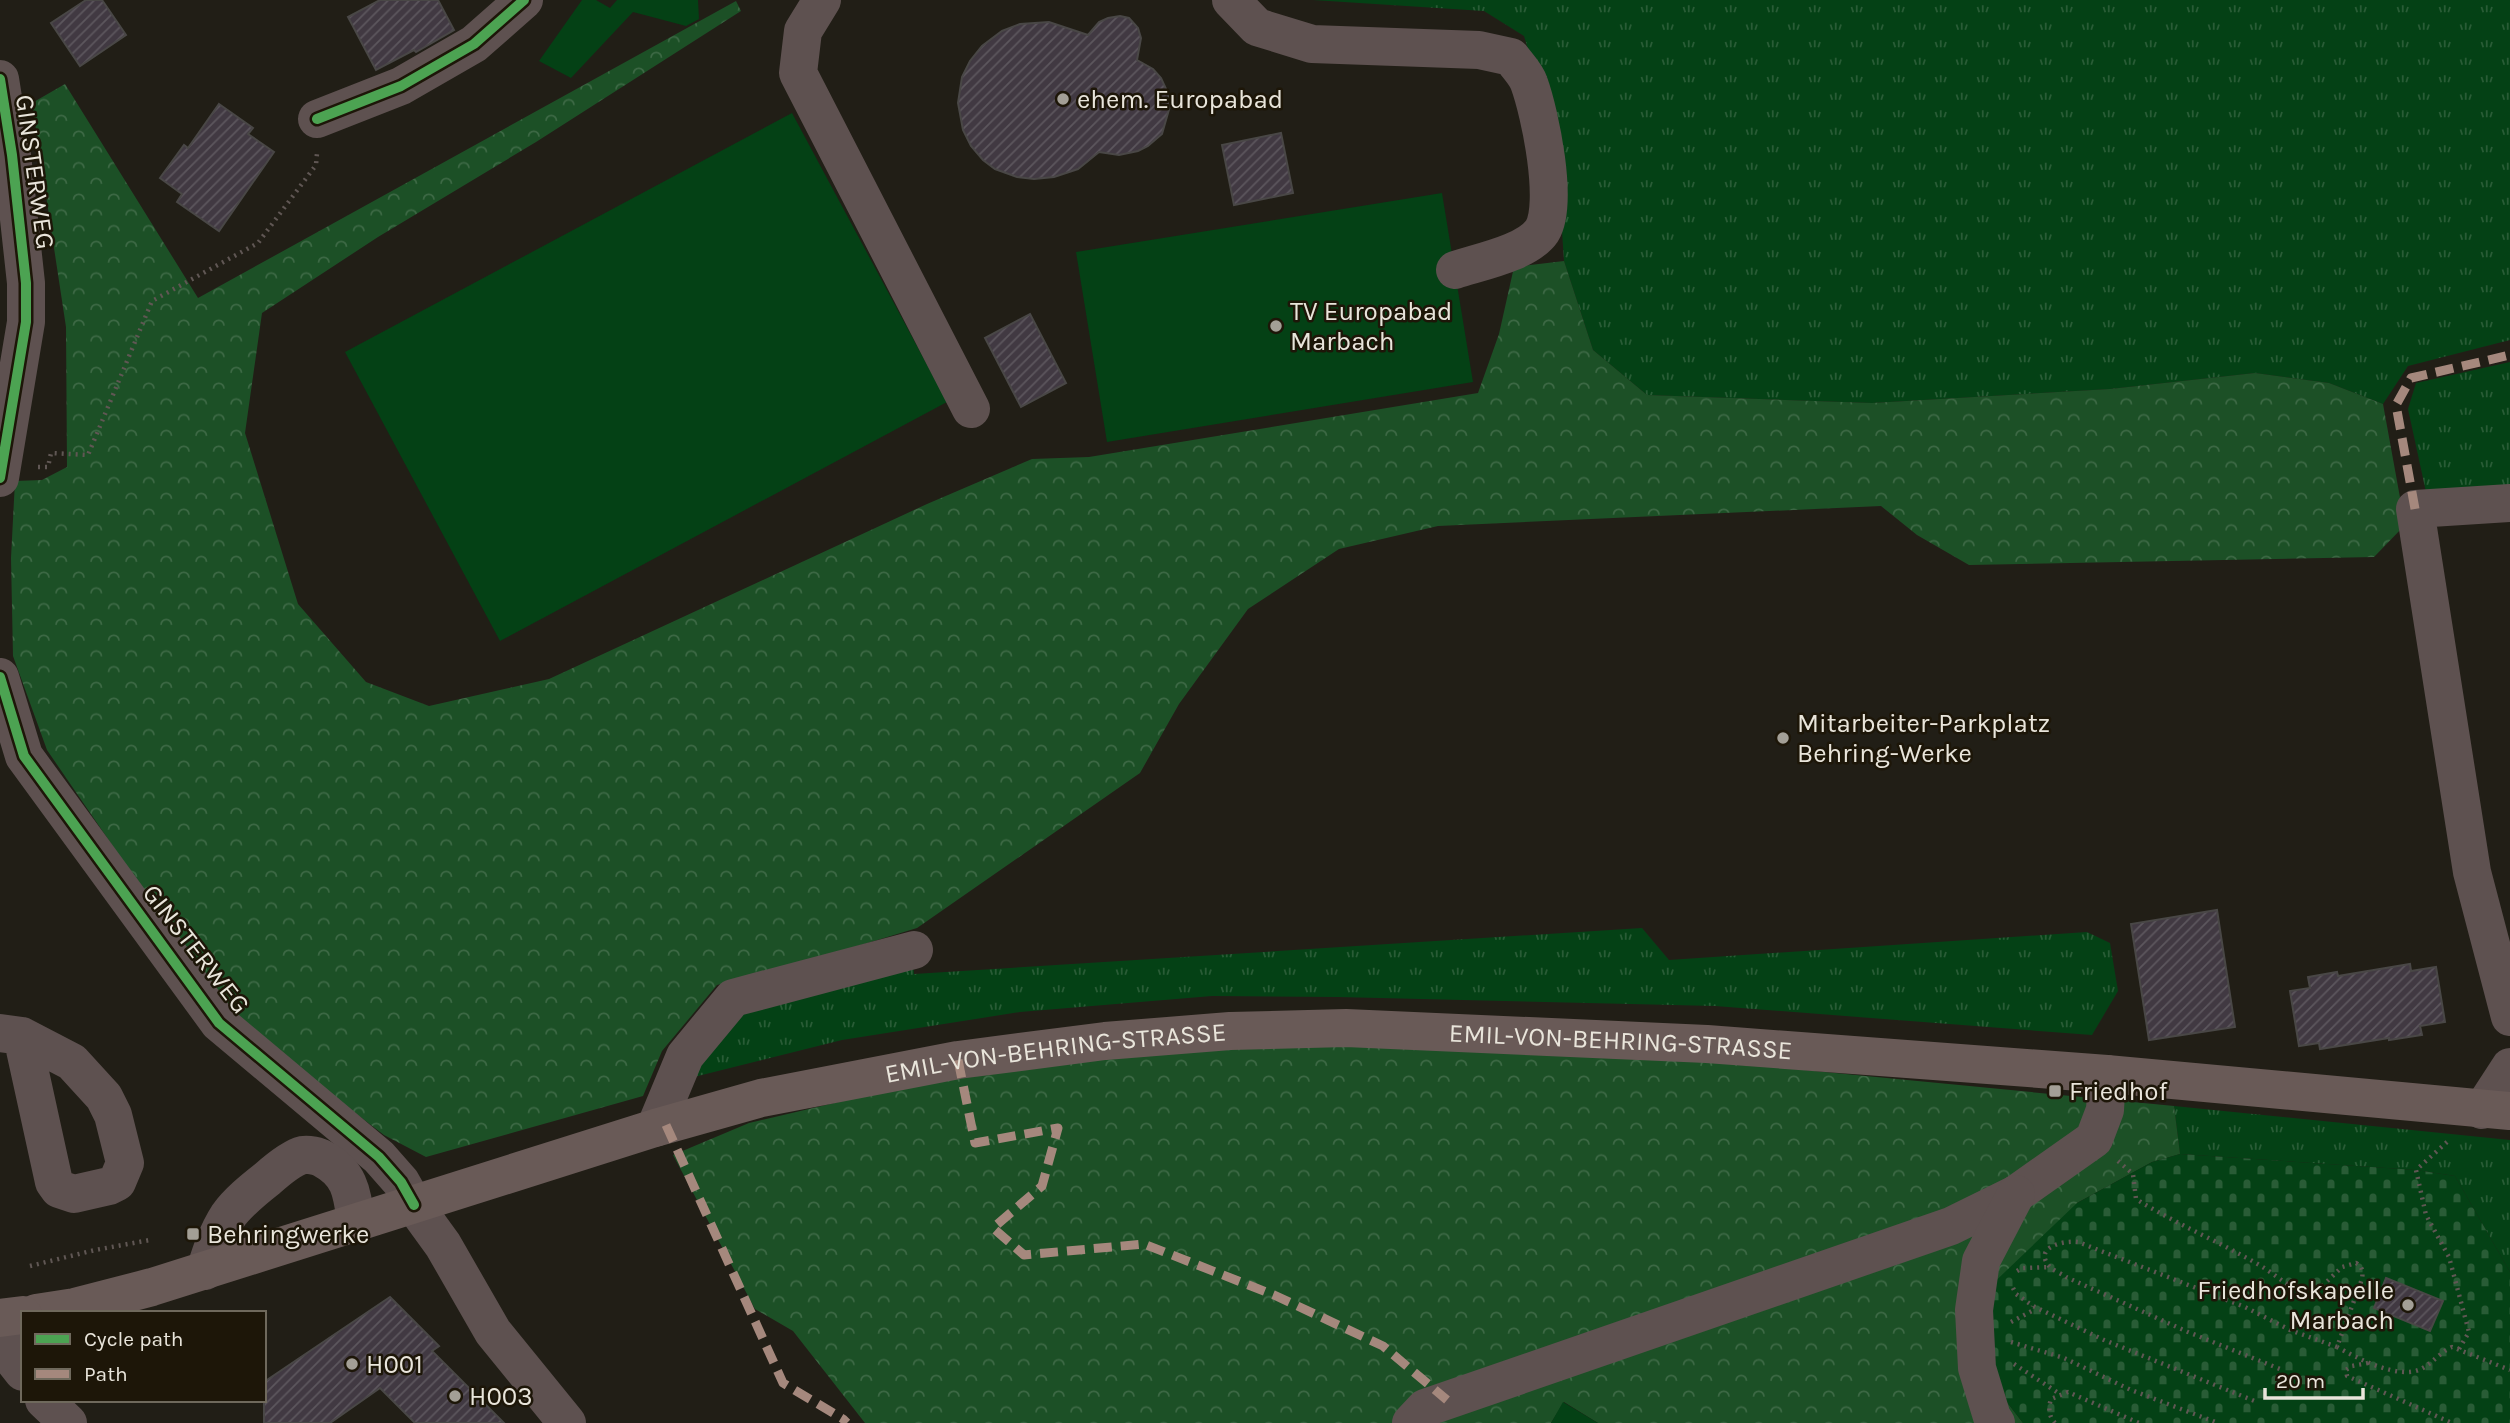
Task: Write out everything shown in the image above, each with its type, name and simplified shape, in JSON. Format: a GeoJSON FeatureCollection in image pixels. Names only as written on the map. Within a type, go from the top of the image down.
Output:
{"type":"FeatureCollection","features":[{"type":"Feature","properties":{"kind":"main road","name":"EMIL-VON-BEHRING-STRASSE"},"geometry":{"type":"LineString","coordinates":[[49,1311],[75,1307],[205,1270],[655,1128],[761,1098],[958,1060],[1105,1041],[1230,1031],[1346,1028],[1707,1044],[2107,1074],[2496,1111]]}},
{"type":"Feature","properties":{"kind":"main road"},"geometry":{"type":"LineString","coordinates":[[0,1318],[21,1315]]}},
{"type":"Feature","properties":{"kind":"street"},"geometry":{"type":"LineString","coordinates":[[317,120],[401,86],[474,44],[524,0]]}},
{"type":"Feature","properties":{"kind":"street"},"geometry":{"type":"LineString","coordinates":[[822,0],[803,31],[798,73],[971,409]]}},
{"type":"Feature","properties":{"kind":"street"},"geometry":{"type":"LineString","coordinates":[[1231,0],[1257,27],[1312,44],[1479,50],[1511,57],[1529,80],[1548,162],[1548,215],[1542,231],[1527,246],[1455,270]]}},
{"type":"Feature","properties":{"kind":"street","name":"GINSTERWEG"},"geometry":{"type":"LineString","coordinates":[[0,79],[20,215],[26,283],[26,323],[1,471]]}},
{"type":"Feature","properties":{"kind":"street"},"geometry":{"type":"LineString","coordinates":[[2510,503],[2416,509],[2472,872],[2510,1017]]}},
{"type":"Feature","properties":{"kind":"street","name":"GINSTERWEG"},"geometry":{"type":"LineString","coordinates":[[0,677],[24,756],[219,1023],[379,1157],[401,1182],[443,1245],[493,1332],[567,1423]]}},
{"type":"Feature","properties":{"kind":"street"},"geometry":{"type":"LineString","coordinates":[[655,1128],[684,1056],[733,998],[914,950]]}},
{"type":"Feature","properties":{"kind":"street"},"geometry":{"type":"LineString","coordinates":[[2496,1111],[2510,1067]]}},
{"type":"Feature","properties":{"kind":"street"},"geometry":{"type":"LineString","coordinates":[[1411,1423],[1425,1408],[1951,1226],[2016,1194],[2094,1139],[2105,1110],[2107,1074]]}},
{"type":"Feature","properties":{"kind":"street"},"geometry":{"type":"LineString","coordinates":[[205,1270],[214,1244],[229,1216],[248,1194],[273,1173],[303,1155],[319,1157],[334,1165],[345,1176],[353,1200],[356,1222]]}},
{"type":"Feature","properties":{"kind":"street"},"geometry":{"type":"LineString","coordinates":[[1996,1423],[1977,1368],[1974,1310],[1981,1261],[2016,1194]]}},
{"type":"Feature","properties":{"kind":"street"},"geometry":{"type":"LineString","coordinates":[[0,1328],[5,1349],[21,1369]]}},
{"type":"Feature","properties":{"kind":"street"},"geometry":{"type":"LineString","coordinates":[[46,1402],[68,1423]]}},
{"type":"Feature","properties":{"kind":"path"},"geometry":{"type":"LineString","coordinates":[[1,471],[48,467],[51,453],[88,455],[152,301],[258,243],[316,165],[317,120]]}},
{"type":"Feature","properties":{"kind":"path"},"geometry":{"type":"LineString","coordinates":[[2459,1349],[2469,1332],[2464,1308],[2449,1257],[2426,1215],[2416,1170],[2496,1111]]}},
{"type":"Feature","properties":{"kind":"path"},"geometry":{"type":"LineString","coordinates":[[2094,1139],[2133,1174],[2136,1199],[2175,1223],[2261,1266],[2299,1291],[2314,1294],[2342,1267],[2356,1263],[2360,1265],[2362,1279],[2337,1347]]}},
{"type":"Feature","properties":{"kind":"path"},"geometry":{"type":"LineString","coordinates":[[30,1266],[150,1240]]}},
{"type":"Feature","properties":{"kind":"path"},"geometry":{"type":"LineString","coordinates":[[2280,1369],[2066,1278],[2050,1267],[2046,1259],[2047,1252],[2054,1244],[2064,1240],[2078,1242],[2245,1307],[2290,1330],[2337,1347],[2369,1363],[2395,1370],[2416,1371],[2452,1346],[2510,1370]]}},
{"type":"Feature","properties":{"kind":"path"},"geometry":{"type":"LineString","coordinates":[[2010,1274],[2022,1268],[2050,1267]]}},
{"type":"Feature","properties":{"kind":"path"},"geometry":{"type":"LineString","coordinates":[[2009,1281],[2016,1294],[2033,1306],[2104,1340],[2258,1402]]}},
{"type":"Feature","properties":{"kind":"path"},"geometry":{"type":"LineString","coordinates":[[2003,1322],[2012,1322],[2032,1311],[2033,1306]]}},
{"type":"Feature","properties":{"kind":"path"},"geometry":{"type":"LineString","coordinates":[[2003,1343],[2010,1342],[2064,1358],[2130,1390],[2218,1423]]}},
{"type":"Feature","properties":{"kind":"path"},"geometry":{"type":"LineString","coordinates":[[2010,1362],[2060,1394]]}},
{"type":"Feature","properties":{"kind":"path"},"geometry":{"type":"LineString","coordinates":[[2369,1363],[2352,1366],[2346,1370],[2347,1376],[2452,1423]]}},
{"type":"Feature","properties":{"kind":"path"},"geometry":{"type":"LineString","coordinates":[[2055,1423],[2049,1406],[2051,1399],[2068,1392],[2139,1423]]}},
{"type":"Feature","properties":{"kind":"green space"},"geometry":{"type":"Polygon","coordinates":[[[582,0],[596,0],[610,8],[617,0],[698,0],[699,19],[686,26],[633,12],[571,78],[539,61],[582,0]]]}},
{"type":"Feature","properties":{"kind":"green space"},"geometry":{"type":"Polygon","coordinates":[[[1313,0],[2510,0],[2510,340],[2408,366],[2383,404],[2329,383],[2255,373],[2110,389],[1872,403],[1647,395],[1593,350],[1564,261],[1556,141],[1524,36],[1484,11],[1313,0]]]}},
{"type":"Feature","properties":{"kind":"green space"},"geometry":{"type":"Polygon","coordinates":[[[736,1],[741,11],[536,142],[378,237],[262,313],[245,433],[298,604],[366,682],[429,706],[549,679],[927,504],[1032,459],[1089,457],[1478,393],[1499,334],[1514,267],[1564,261],[1593,350],[1647,395],[1872,403],[2110,389],[2255,373],[2329,383],[2383,404],[2405,525],[2374,557],[1969,565],[1917,535],[1881,506],[1438,526],[1339,549],[1248,609],[1179,704],[1140,773],[917,928],[792,966],[717,985],[662,1051],[643,1096],[426,1157],[384,1135],[230,1017],[47,750],[13,656],[11,558],[15,481],[42,480],[67,467],[66,327],[32,103],[65,84],[198,298],[736,1]]]}},
{"type":"Feature","properties":{"kind":"green space"},"geometry":{"type":"Polygon","coordinates":[[[792,113],[947,402],[500,641],[345,352],[792,113]]]}},
{"type":"Feature","properties":{"kind":"green space","name":"TV Europabad Marbach"},"geometry":{"type":"Polygon","coordinates":[[[1442,193],[1473,382],[1107,442],[1076,252],[1442,193]]]}},
{"type":"Feature","properties":{"kind":"green space"},"geometry":{"type":"Polygon","coordinates":[[[2510,362],[2510,487],[2426,492],[2408,409],[2416,383],[2510,362]]]}},
{"type":"Feature","properties":{"kind":"green space"},"geometry":{"type":"Polygon","coordinates":[[[1642,928],[1669,960],[2087,932],[2110,943],[2118,991],[2092,1035],[1715,1006],[1212,996],[1020,1012],[842,1040],[686,1079],[739,1006],[913,963],[914,974],[1642,928]]]}},
{"type":"Feature","properties":{"kind":"green space"},"geometry":{"type":"Polygon","coordinates":[[[1224,1043],[1568,1047],[2174,1106],[2180,1154],[2152,1162],[2077,1203],[2006,1401],[2023,1423],[1598,1423],[1564,1402],[1551,1423],[865,1423],[793,1331],[755,1309],[673,1155],[749,1123],[945,1077],[1224,1043]]]}},
{"type":"Feature","properties":{"kind":"green space"},"geometry":{"type":"Polygon","coordinates":[[[2174,1106],[2510,1140],[2510,1272],[2455,1176],[2416,1170],[2180,1154],[2174,1106]]]}},
{"type":"Feature","properties":{"kind":"green space"},"geometry":{"type":"Polygon","coordinates":[[[2180,1154],[2416,1170],[2455,1176],[2510,1272],[2510,1423],[2023,1423],[2006,1401],[1982,1342],[1983,1293],[2077,1203],[2152,1162],[2180,1154]]]}},
{"type":"Feature","properties":{"kind":"green space"},"geometry":{"type":"Polygon","coordinates":[[[1563,1402],[1598,1423],[1551,1423],[1563,1402]]]}},
{"type":"Feature","properties":{"kind":"building"},"geometry":{"type":"Polygon","coordinates":[[[86,0],[102,0],[126,35],[80,66],[51,23],[86,0]]]}},
{"type":"Feature","properties":{"kind":"building"},"geometry":{"type":"Polygon","coordinates":[[[380,0],[438,0],[454,30],[416,52],[414,50],[376,70],[348,17],[380,0]]]}},
{"type":"Feature","properties":{"kind":"building","name":"ehem. Europabad"},"geometry":{"type":"Polygon","coordinates":[[[1120,16],[1129,18],[1138,28],[1141,38],[1137,60],[1153,69],[1167,91],[1170,106],[1162,134],[1138,151],[1119,155],[1099,152],[1078,169],[1054,177],[1017,177],[995,169],[983,160],[971,146],[963,130],[958,103],[962,77],[982,46],[1002,31],[1020,24],[1049,22],[1088,35],[1099,22],[1120,16]]]}},
{"type":"Feature","properties":{"kind":"building"},"geometry":{"type":"Polygon","coordinates":[[[219,104],[253,128],[248,134],[274,152],[219,231],[177,202],[182,194],[160,178],[184,145],[188,148],[219,104]]]}},
{"type":"Feature","properties":{"kind":"building"},"geometry":{"type":"Polygon","coordinates":[[[1281,133],[1293,193],[1234,205],[1222,145],[1281,133]]]}},
{"type":"Feature","properties":{"kind":"building"},"geometry":{"type":"Polygon","coordinates":[[[1030,314],[1066,383],[1021,407],[985,338],[1030,314]]]}},
{"type":"Feature","properties":{"kind":"building"},"geometry":{"type":"Polygon","coordinates":[[[2217,910],[2235,1027],[2149,1040],[2131,924],[2217,910]]]}},
{"type":"Feature","properties":{"kind":"building"},"geometry":{"type":"Polygon","coordinates":[[[2410,964],[2411,971],[2436,967],[2445,1022],[2420,1026],[2422,1035],[2320,1049],[2319,1043],[2299,1046],[2290,991],[2310,988],[2308,977],[2337,972],[2338,976],[2410,964]]]}},
{"type":"Feature","properties":{"kind":"building","name":"Friedhofskapelle Marbach"},"geometry":{"type":"Polygon","coordinates":[[[2386,1278],[2443,1301],[2430,1331],[2374,1308],[2386,1278]]]}},
{"type":"Feature","properties":{"kind":"building","name":"H001"},"geometry":{"type":"Polygon","coordinates":[[[390,1297],[439,1346],[432,1351],[504,1423],[415,1423],[380,1388],[330,1423],[264,1423],[266,1381],[390,1297]]]}},
{"type":"Feature","properties":{"kind":"marked path"},"geometry":{"type":"LineString","coordinates":[[2415,509],[2396,405],[2411,378],[2510,355]]}},
{"type":"Feature","properties":{"kind":"marked path"},"geometry":{"type":"LineString","coordinates":[[958,1060],[975,1143],[1058,1128],[1042,1186],[993,1228],[1024,1255],[1144,1244],[1274,1295],[1383,1346],[1447,1400]]}},
{"type":"Feature","properties":{"kind":"marked path"},"geometry":{"type":"LineString","coordinates":[[666,1125],[783,1383],[847,1423]]}},
{"type":"Feature","properties":{"kind":"cycle path"},"geometry":{"type":"LineString","coordinates":[[317,119],[401,86],[474,44],[524,0]]}},
{"type":"Feature","properties":{"kind":"cycle path"},"geometry":{"type":"LineString","coordinates":[[0,79],[12,155],[26,283],[26,322],[0,478]]}},
{"type":"Feature","properties":{"kind":"cycle path"},"geometry":{"type":"LineString","coordinates":[[0,677],[24,756],[219,1023],[379,1157],[401,1182],[414,1205]]}},
{"type":"Feature","properties":{"kind":"place","name":"ehem. Europabad"},"geometry":{"type":"Point","coordinates":[1063,99]}},
{"type":"Feature","properties":{"kind":"place","name":"TV Europabad Marbach"},"geometry":{"type":"Point","coordinates":[1276,326]}},
{"type":"Feature","properties":{"kind":"place","name":"Mitarbeiter-Parkplatz Behring-Werke"},"geometry":{"type":"Point","coordinates":[1783,738]}},
{"type":"Feature","properties":{"kind":"place","name":"Friedhof"},"geometry":{"type":"Point","coordinates":[2055,1091]}},
{"type":"Feature","properties":{"kind":"place","name":"Behringwerke"},"geometry":{"type":"Point","coordinates":[193,1234]}},
{"type":"Feature","properties":{"kind":"place","name":"Friedhofskapelle Marbach"},"geometry":{"type":"Point","coordinates":[2408,1305]}},
{"type":"Feature","properties":{"kind":"place","name":"H001"},"geometry":{"type":"Point","coordinates":[352,1364]}},
{"type":"Feature","properties":{"kind":"place","name":"H003"},"geometry":{"type":"Point","coordinates":[455,1396]}}]}
